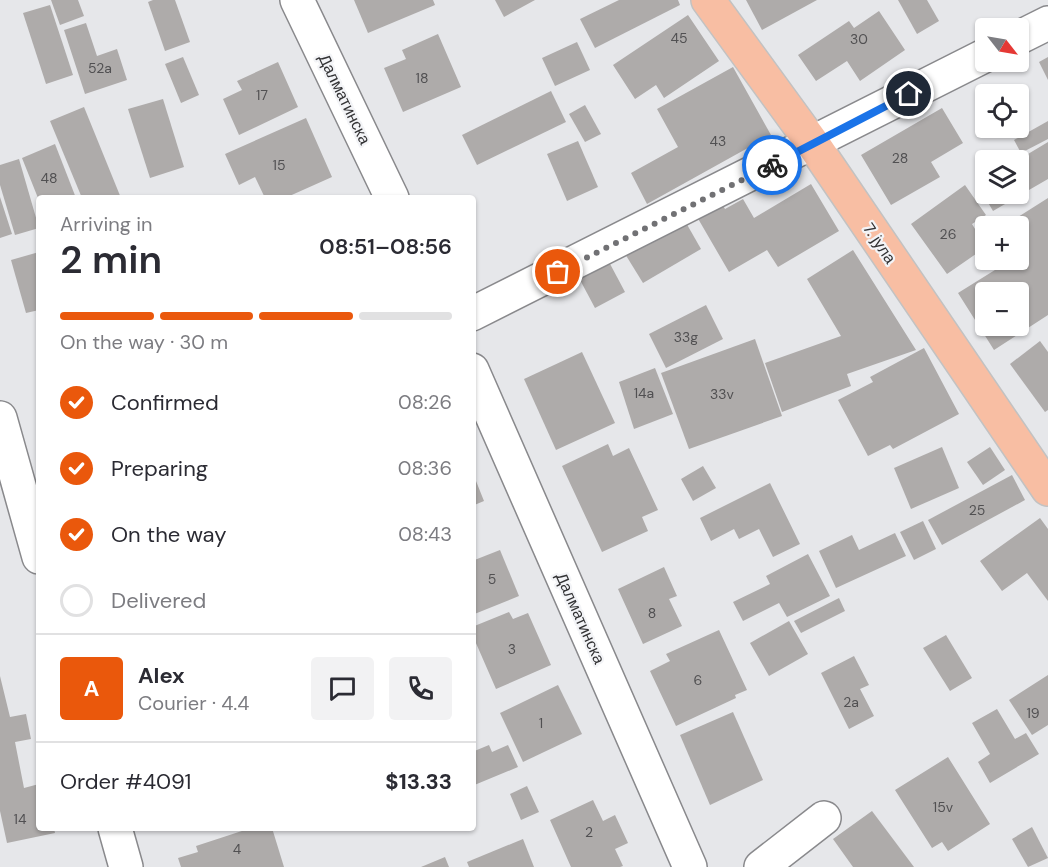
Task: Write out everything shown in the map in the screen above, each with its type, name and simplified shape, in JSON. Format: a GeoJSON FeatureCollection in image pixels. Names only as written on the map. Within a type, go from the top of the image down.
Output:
{"type":"FeatureCollection","features":[{"type":"Feature","properties":{"kind":"main road","name":"7. јула"},"geometry":{"type":"LineString","coordinates":[[708,0],[813,144],[1048,489]]}},
{"type":"Feature","properties":{"kind":"street","name":"Далматинска"},"geometry":{"type":"LineString","coordinates":[[297,0],[391,195]]}},
{"type":"Feature","properties":{"kind":"street"},"geometry":{"type":"LineString","coordinates":[[1029,32],[1048,22]]}},
{"type":"Feature","properties":{"kind":"street"},"geometry":{"type":"LineString","coordinates":[[476,312],[975,61]]}},
{"type":"Feature","properties":{"kind":"street","name":"Далматинска"},"geometry":{"type":"LineString","coordinates":[[476,379],[690,867]]}},
{"type":"Feature","properties":{"kind":"street"},"geometry":{"type":"LineString","coordinates":[[0,418],[36,546]]}},
{"type":"Feature","properties":{"kind":"street"},"geometry":{"type":"LineString","coordinates":[[761,867],[824,818]]}},
{"type":"Feature","properties":{"kind":"street"},"geometry":{"type":"LineString","coordinates":[[116,831],[126,867]]}},
{"type":"Feature","properties":{"kind":"building"},"geometry":{"type":"Polygon","coordinates":[[[51,0],[78,0],[84,16],[60,25],[51,0]]]}},
{"type":"Feature","properties":{"kind":"building"},"geometry":{"type":"Polygon","coordinates":[[[175,0],[190,42],[165,51],[148,2],[175,0]]]}},
{"type":"Feature","properties":{"kind":"building"},"geometry":{"type":"Polygon","coordinates":[[[354,0],[433,0],[435,5],[368,33],[354,0]]]}},
{"type":"Feature","properties":{"kind":"building"},"geometry":{"type":"Polygon","coordinates":[[[495,0],[535,0],[504,17],[495,0]]]}},
{"type":"Feature","properties":{"kind":"building"},"geometry":{"type":"Polygon","coordinates":[[[619,0],[678,0],[680,5],[595,48],[580,19],[619,0]]]}},
{"type":"Feature","properties":{"kind":"building"},"geometry":{"type":"Polygon","coordinates":[[[746,0],[817,0],[762,30],[746,0]]]}},
{"type":"Feature","properties":{"kind":"building"},"geometry":{"type":"Polygon","coordinates":[[[898,0],[927,0],[939,21],[917,34],[898,0]]]}},
{"type":"Feature","properties":{"kind":"building"},"geometry":{"type":"Polygon","coordinates":[[[50,5],[73,75],[46,84],[23,13],[50,5]]]}},
{"type":"Feature","properties":{"kind":"building"},"geometry":{"type":"Polygon","coordinates":[[[879,11],[905,50],[860,81],[847,61],[816,81],[798,55],[849,21],[854,28],[879,11]]]}},
{"type":"Feature","properties":{"kind":"building"},"geometry":{"type":"Polygon","coordinates":[[[688,15],[719,61],[664,98],[656,85],[635,99],[613,65],[688,15]]]}},
{"type":"Feature","properties":{"kind":"building"},"geometry":{"type":"Polygon","coordinates":[[[86,23],[97,56],[117,49],[127,80],[85,94],[64,30],[86,23]]]}},
{"type":"Feature","properties":{"kind":"building"},"geometry":{"type":"Polygon","coordinates":[[[438,34],[461,87],[403,112],[384,68],[406,59],[402,50],[438,34]]]}},
{"type":"Feature","properties":{"kind":"building"},"geometry":{"type":"Polygon","coordinates":[[[577,42],[590,70],[555,86],[542,58],[577,42]]]}},
{"type":"Feature","properties":{"kind":"building"},"geometry":{"type":"Polygon","coordinates":[[[183,57],[199,95],[181,103],[165,64],[183,57]]]}},
{"type":"Feature","properties":{"kind":"building"},"geometry":{"type":"Polygon","coordinates":[[[1048,57],[1048,80],[1039,62],[1048,57]]]}},
{"type":"Feature","properties":{"kind":"building"},"geometry":{"type":"Polygon","coordinates":[[[278,62],[298,107],[239,135],[223,99],[242,90],[237,81],[278,62]]]}},
{"type":"Feature","properties":{"kind":"building"},"geometry":{"type":"Polygon","coordinates":[[[733,67],[771,135],[647,204],[631,173],[678,147],[657,109],[733,67]]]}},
{"type":"Feature","properties":{"kind":"building"},"geometry":{"type":"Polygon","coordinates":[[[551,91],[566,122],[477,165],[462,135],[551,91]]]}},
{"type":"Feature","properties":{"kind":"building"},"geometry":{"type":"Polygon","coordinates":[[[163,99],[184,167],[150,178],[128,109],[163,99]]]}},
{"type":"Feature","properties":{"kind":"building"},"geometry":{"type":"Polygon","coordinates":[[[585,105],[601,134],[585,142],[569,114],[585,105]]]}},
{"type":"Feature","properties":{"kind":"building"},"geometry":{"type":"Polygon","coordinates":[[[84,107],[120,195],[81,195],[50,121],[84,107]]]}},
{"type":"Feature","properties":{"kind":"building"},"geometry":{"type":"Polygon","coordinates":[[[942,108],[963,143],[931,162],[940,177],[891,205],[861,155],[942,108]]]}},
{"type":"Feature","properties":{"kind":"building"},"geometry":{"type":"Polygon","coordinates":[[[306,118],[332,177],[292,195],[264,195],[255,177],[239,185],[225,154],[306,118]]]}},
{"type":"Feature","properties":{"kind":"building"},"geometry":{"type":"Polygon","coordinates":[[[1048,121],[1048,139],[1027,150],[1019,150],[1014,140],[1029,138],[1029,132],[1048,121]]]}},
{"type":"Feature","properties":{"kind":"building"},"geometry":{"type":"Polygon","coordinates":[[[578,141],[598,187],[567,201],[547,154],[578,141]]]}},
{"type":"Feature","properties":{"kind":"building"},"geometry":{"type":"Polygon","coordinates":[[[1048,142],[1048,179],[1029,190],[1029,153],[1048,142]]]}},
{"type":"Feature","properties":{"kind":"building"},"geometry":{"type":"Polygon","coordinates":[[[55,144],[75,195],[37,195],[22,158],[55,144]]]}},
{"type":"Feature","properties":{"kind":"building"},"geometry":{"type":"Polygon","coordinates":[[[19,159],[36,218],[36,229],[15,235],[0,185],[0,165],[19,159]]]}},
{"type":"Feature","properties":{"kind":"building"},"geometry":{"type":"Polygon","coordinates":[[[811,184],[839,231],[778,267],[767,250],[729,272],[693,210],[717,195],[725,209],[743,199],[754,218],[811,184]]]}},
{"type":"Feature","properties":{"kind":"building"},"geometry":{"type":"Polygon","coordinates":[[[965,185],[975,199],[975,204],[978,204],[986,215],[975,216],[975,222],[972,224],[975,229],[975,255],[947,274],[911,224],[965,185]]]}},
{"type":"Feature","properties":{"kind":"building"},"geometry":{"type":"Polygon","coordinates":[[[0,197],[12,234],[0,238],[0,197]]]}},
{"type":"Feature","properties":{"kind":"building"},"geometry":{"type":"Polygon","coordinates":[[[1048,198],[1048,315],[1029,327],[1029,282],[976,282],[995,270],[1029,270],[1029,216],[1020,216],[1048,198]]]}},
{"type":"Feature","properties":{"kind":"building"},"geometry":{"type":"Polygon","coordinates":[[[989,204],[1005,204],[993,211],[989,204]]]}},
{"type":"Feature","properties":{"kind":"building"},"geometry":{"type":"Polygon","coordinates":[[[681,214],[701,249],[643,283],[622,249],[681,214]]]}},
{"type":"Feature","properties":{"kind":"building"},"geometry":{"type":"Polygon","coordinates":[[[853,250],[916,350],[847,374],[851,386],[782,412],[765,363],[841,336],[807,279],[853,250]]]}},
{"type":"Feature","properties":{"kind":"building"},"geometry":{"type":"Polygon","coordinates":[[[36,253],[36,311],[26,313],[11,260],[36,253]]]}},
{"type":"Feature","properties":{"kind":"building"},"geometry":{"type":"Polygon","coordinates":[[[609,262],[625,292],[595,308],[579,278],[609,262]]]}},
{"type":"Feature","properties":{"kind":"building"},"geometry":{"type":"Polygon","coordinates":[[[975,282],[975,320],[958,293],[975,282]]]}},
{"type":"Feature","properties":{"kind":"building"},"geometry":{"type":"Polygon","coordinates":[[[706,305],[723,339],[666,368],[649,334],[706,305]]]}},
{"type":"Feature","properties":{"kind":"building"},"geometry":{"type":"Polygon","coordinates":[[[985,336],[1016,336],[994,350],[985,336]]]}},
{"type":"Feature","properties":{"kind":"building"},"geometry":{"type":"Polygon","coordinates":[[[755,339],[782,416],[689,449],[661,373],[755,339]]]}},
{"type":"Feature","properties":{"kind":"building"},"geometry":{"type":"Polygon","coordinates":[[[1040,341],[1048,352],[1048,410],[1045,412],[1010,364],[1040,341]]]}},
{"type":"Feature","properties":{"kind":"building"},"geometry":{"type":"Polygon","coordinates":[[[924,348],[959,414],[893,449],[890,445],[868,456],[838,400],[873,382],[870,377],[924,348]]]}},
{"type":"Feature","properties":{"kind":"building"},"geometry":{"type":"Polygon","coordinates":[[[582,352],[615,423],[556,450],[524,379],[582,352]]]}},
{"type":"Feature","properties":{"kind":"building"},"geometry":{"type":"Polygon","coordinates":[[[655,368],[673,414],[634,429],[619,382],[655,368]]]}},
{"type":"Feature","properties":{"kind":"building"},"geometry":{"type":"Polygon","coordinates":[[[608,444],[613,456],[629,448],[658,510],[642,517],[648,531],[602,552],[562,466],[608,444]]]}},
{"type":"Feature","properties":{"kind":"building"},"geometry":{"type":"Polygon","coordinates":[[[942,447],[959,488],[911,509],[894,468],[942,447]]]}},
{"type":"Feature","properties":{"kind":"building"},"geometry":{"type":"Polygon","coordinates":[[[990,447],[1005,470],[983,485],[967,462],[990,447]]]}},
{"type":"Feature","properties":{"kind":"building"},"geometry":{"type":"Polygon","coordinates":[[[703,466],[716,488],[693,501],[681,479],[703,466]]]}},
{"type":"Feature","properties":{"kind":"building"},"geometry":{"type":"Polygon","coordinates":[[[1012,475],[1025,500],[942,545],[928,520],[1012,475]]]}},
{"type":"Feature","properties":{"kind":"building"},"geometry":{"type":"Polygon","coordinates":[[[476,481],[484,501],[476,504],[476,481]]]}},
{"type":"Feature","properties":{"kind":"building"},"geometry":{"type":"Polygon","coordinates":[[[770,483],[800,544],[773,557],[759,529],[739,539],[734,529],[711,541],[700,518],[770,483]]]}},
{"type":"Feature","properties":{"kind":"building"},"geometry":{"type":"Polygon","coordinates":[[[1040,518],[1048,529],[1048,601],[1027,573],[1002,591],[980,561],[1040,518]]]}},
{"type":"Feature","properties":{"kind":"building"},"geometry":{"type":"Polygon","coordinates":[[[923,521],[936,549],[914,560],[900,532],[923,521]]]}},
{"type":"Feature","properties":{"kind":"building"},"geometry":{"type":"Polygon","coordinates":[[[895,533],[906,556],[836,588],[819,551],[852,535],[859,550],[895,533]]]}},
{"type":"Feature","properties":{"kind":"building"},"geometry":{"type":"Polygon","coordinates":[[[500,550],[519,596],[476,613],[476,559],[500,550]]]}},
{"type":"Feature","properties":{"kind":"building"},"geometry":{"type":"Polygon","coordinates":[[[808,554],[830,596],[787,617],[779,603],[743,621],[733,602],[770,584],[766,576],[808,554]]]}},
{"type":"Feature","properties":{"kind":"building"},"geometry":{"type":"Polygon","coordinates":[[[664,567],[677,596],[669,599],[682,626],[643,644],[618,589],[664,567]]]}},
{"type":"Feature","properties":{"kind":"building"},"geometry":{"type":"Polygon","coordinates":[[[839,598],[845,611],[801,633],[794,621],[839,598]]]}},
{"type":"Feature","properties":{"kind":"building"},"geometry":{"type":"Polygon","coordinates":[[[509,612],[513,619],[528,613],[551,665],[496,689],[476,643],[476,625],[509,612]]]}},
{"type":"Feature","properties":{"kind":"building"},"geometry":{"type":"Polygon","coordinates":[[[789,621],[808,654],[769,676],[750,643],[789,621]]]}},
{"type":"Feature","properties":{"kind":"building"},"geometry":{"type":"Polygon","coordinates":[[[719,630],[747,690],[735,695],[736,698],[676,726],[650,671],[670,661],[666,654],[719,630]]]}},
{"type":"Feature","properties":{"kind":"building"},"geometry":{"type":"Polygon","coordinates":[[[946,635],[972,678],[950,691],[923,648],[946,635]]]}},
{"type":"Feature","properties":{"kind":"building"},"geometry":{"type":"Polygon","coordinates":[[[854,656],[869,685],[860,689],[874,716],[849,729],[821,673],[854,656]]]}},
{"type":"Feature","properties":{"kind":"building"},"geometry":{"type":"Polygon","coordinates":[[[1048,675],[1048,725],[1032,735],[1009,700],[1048,675]]]}},
{"type":"Feature","properties":{"kind":"building"},"geometry":{"type":"Polygon","coordinates":[[[0,676],[10,717],[26,714],[31,739],[15,742],[24,788],[36,785],[36,831],[55,831],[55,833],[7,843],[0,811],[0,676]]]}},
{"type":"Feature","properties":{"kind":"building"},"geometry":{"type":"Polygon","coordinates":[[[558,685],[582,734],[523,762],[500,713],[558,685]]]}},
{"type":"Feature","properties":{"kind":"building"},"geometry":{"type":"Polygon","coordinates":[[[997,709],[1015,739],[1026,733],[1039,754],[990,783],[978,762],[990,754],[972,723],[997,709]]]}},
{"type":"Feature","properties":{"kind":"building"},"geometry":{"type":"Polygon","coordinates":[[[733,712],[763,780],[710,805],[680,735],[733,712]]]}},
{"type":"Feature","properties":{"kind":"building"},"geometry":{"type":"Polygon","coordinates":[[[489,745],[492,752],[508,745],[518,767],[476,784],[476,750],[489,745]]]}},
{"type":"Feature","properties":{"kind":"building"},"geometry":{"type":"Polygon","coordinates":[[[948,757],[990,824],[948,851],[942,842],[932,848],[895,790],[948,757]]]}},
{"type":"Feature","properties":{"kind":"building"},"geometry":{"type":"Polygon","coordinates":[[[527,786],[539,812],[521,820],[510,794],[527,786]]]}},
{"type":"Feature","properties":{"kind":"building"},"geometry":{"type":"Polygon","coordinates":[[[593,800],[603,821],[615,815],[628,843],[615,849],[623,866],[571,867],[550,820],[593,800]]]}},
{"type":"Feature","properties":{"kind":"building"},"geometry":{"type":"Polygon","coordinates":[[[872,811],[914,867],[853,867],[833,839],[872,811]]]}},
{"type":"Feature","properties":{"kind":"building"},"geometry":{"type":"Polygon","coordinates":[[[1032,827],[1048,858],[1028,867],[1012,839],[1032,827]]]}},
{"type":"Feature","properties":{"kind":"building"},"geometry":{"type":"Polygon","coordinates":[[[242,831],[273,831],[284,867],[181,867],[178,858],[198,852],[196,846],[242,831]]]}},
{"type":"Feature","properties":{"kind":"building"},"geometry":{"type":"Polygon","coordinates":[[[523,839],[534,867],[469,867],[467,862],[523,839]]]}},
{"type":"Feature","properties":{"kind":"building"},"geometry":{"type":"Polygon","coordinates":[[[445,857],[449,867],[421,867],[445,857]]]}},
{"type":"Feature","properties":{"kind":"way so far"},"geometry":{"type":"LineString","coordinates":[[558,272],[772,165]]}},
{"type":"Feature","properties":{"kind":"route"},"geometry":{"type":"LineString","coordinates":[[772,165],[909,94]]}}]}
